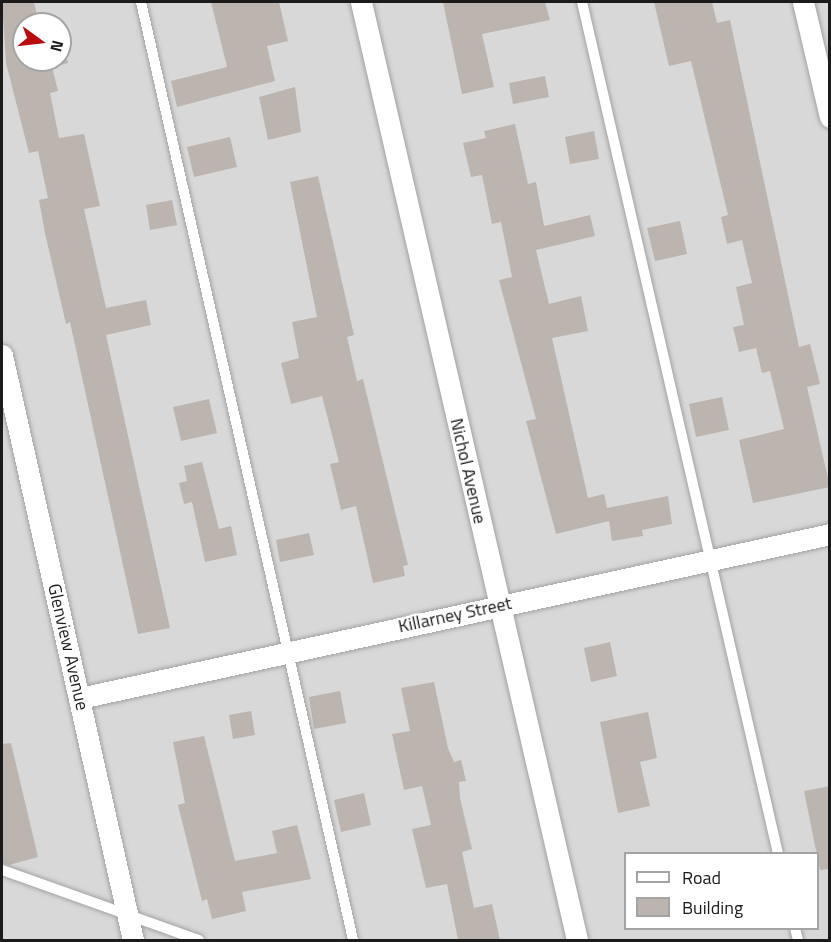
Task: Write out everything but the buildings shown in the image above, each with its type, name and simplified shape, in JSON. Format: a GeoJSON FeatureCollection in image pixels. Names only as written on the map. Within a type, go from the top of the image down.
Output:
{"type":"FeatureCollection","features":[{"type":"Feature","properties":{"kind":"street","name":"Nichol Avenue"},"geometry":{"type":"LineString","coordinates":[[361,2],[577,940]]}},
{"type":"Feature","properties":{"kind":"street"},"geometry":{"type":"LineString","coordinates":[[803,2],[830,117]]}},
{"type":"Feature","properties":{"kind":"street","name":"Glenview Avenue"},"geometry":{"type":"LineString","coordinates":[[2,355],[133,940]]}},
{"type":"Feature","properties":{"kind":"street","name":"Killarney Street"},"geometry":{"type":"LineString","coordinates":[[80,698],[499,605],[711,562],[830,534]]}},
{"type":"Feature","properties":{"kind":"lane"},"geometry":{"type":"LineString","coordinates":[[141,2],[353,940]]}},
{"type":"Feature","properties":{"kind":"lane"},"geometry":{"type":"LineString","coordinates":[[582,2],[778,852]]}},
{"type":"Feature","properties":{"kind":"lane"},"geometry":{"type":"LineString","coordinates":[[2,870],[199,940]]}},
{"type":"Feature","properties":{"kind":"shaded area"},"geometry":{"type":"Polygon","coordinates":[[[2,2],[829,2],[829,940],[2,940],[2,2]]]}}]}
